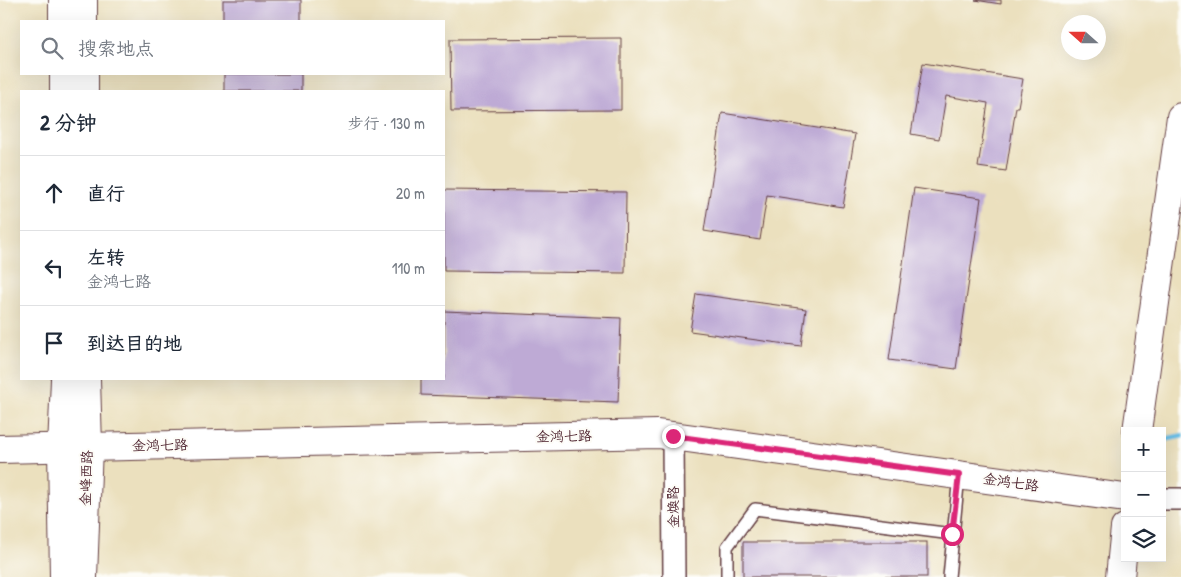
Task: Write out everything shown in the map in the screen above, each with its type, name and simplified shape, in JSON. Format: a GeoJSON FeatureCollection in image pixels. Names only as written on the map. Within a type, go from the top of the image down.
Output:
{"type":"FeatureCollection","features":[{"type":"Feature","properties":{"kind":"street"},"geometry":{"type":"LineString","coordinates":[[63,0],[63,20]]}},
{"type":"Feature","properties":{"kind":"street"},"geometry":{"type":"LineString","coordinates":[[83,0],[83,20]]}},
{"type":"Feature","properties":{"kind":"street"},"geometry":{"type":"LineString","coordinates":[[64,75],[64,90]]}},
{"type":"Feature","properties":{"kind":"street"},"geometry":{"type":"LineString","coordinates":[[84,75],[84,90]]}},
{"type":"Feature","properties":{"kind":"street"},"geometry":{"type":"LineString","coordinates":[[1138,427],[1181,116]]}},
{"type":"Feature","properties":{"kind":"street","name":"金峰西路"},"geometry":{"type":"LineString","coordinates":[[65,380],[75,447],[83,577]]}},
{"type":"Feature","properties":{"kind":"street","name":"金峰西路"},"geometry":{"type":"LineString","coordinates":[[64,577],[75,447],[86,380]]}},
{"type":"Feature","properties":{"kind":"street","name":"金鸿七路"},"geometry":{"type":"LineString","coordinates":[[0,449],[673,436],[1121,497]]}},
{"type":"Feature","properties":{"kind":"street","name":"金焕路"},"geometry":{"type":"LineString","coordinates":[[673,436],[674,577]]}},
{"type":"Feature","properties":{"kind":"street"},"geometry":{"type":"LineString","coordinates":[[1166,499],[1181,499]]}},
{"type":"Feature","properties":{"kind":"street"},"geometry":{"type":"LineString","coordinates":[[1120,577],[1122,562]]}},
{"type":"Feature","properties":{"kind":"lane"},"geometry":{"type":"LineString","coordinates":[[949,577],[959,475]]}},
{"type":"Feature","properties":{"kind":"lane"},"geometry":{"type":"LineString","coordinates":[[727,577],[727,547],[755,509],[952,534]]}},
{"type":"Feature","properties":{"kind":"building"},"geometry":{"type":"Polygon","coordinates":[[[223,0],[301,0],[301,20],[223,20],[223,0]]]}},
{"type":"Feature","properties":{"kind":"building"},"geometry":{"type":"Polygon","coordinates":[[[975,0],[1001,0],[1001,4],[975,0]]]}},
{"type":"Feature","properties":{"kind":"building"},"geometry":{"type":"Polygon","coordinates":[[[621,38],[621,110],[451,111],[450,39],[621,38]]]}},
{"type":"Feature","properties":{"kind":"building"},"geometry":{"type":"Polygon","coordinates":[[[923,63],[1023,79],[1018,107],[1016,107],[1006,171],[978,167],[988,103],[946,96],[939,139],[911,134],[923,63]]]}},
{"type":"Feature","properties":{"kind":"building"},"geometry":{"type":"Polygon","coordinates":[[[224,75],[301,75],[301,90],[224,90],[224,75]]]}},
{"type":"Feature","properties":{"kind":"building"},"geometry":{"type":"Polygon","coordinates":[[[722,113],[855,134],[843,207],[767,195],[760,240],[704,231],[722,113]]]}},
{"type":"Feature","properties":{"kind":"building"},"geometry":{"type":"Polygon","coordinates":[[[914,188],[981,198],[956,369],[889,360],[914,188]]]}},
{"type":"Feature","properties":{"kind":"building"},"geometry":{"type":"Polygon","coordinates":[[[445,190],[626,192],[625,273],[445,271],[445,190]]]}},
{"type":"Feature","properties":{"kind":"building"},"geometry":{"type":"Polygon","coordinates":[[[696,294],[806,309],[801,346],[690,331],[696,294]]]}},
{"type":"Feature","properties":{"kind":"building"},"geometry":{"type":"Polygon","coordinates":[[[445,311],[621,318],[618,402],[421,395],[421,380],[445,380],[445,311]]]}},
{"type":"Feature","properties":{"kind":"building"},"geometry":{"type":"Polygon","coordinates":[[[743,542],[927,542],[927,577],[743,577],[743,542]]]}},
{"type":"Feature","properties":{"kind":"waterway"},"geometry":{"type":"LineString","coordinates":[[1166,439],[1181,436]]}},
{"type":"Feature","properties":{"kind":"route"},"geometry":{"type":"LineString","coordinates":[[673,436],[959,475],[952,534]]}}]}
